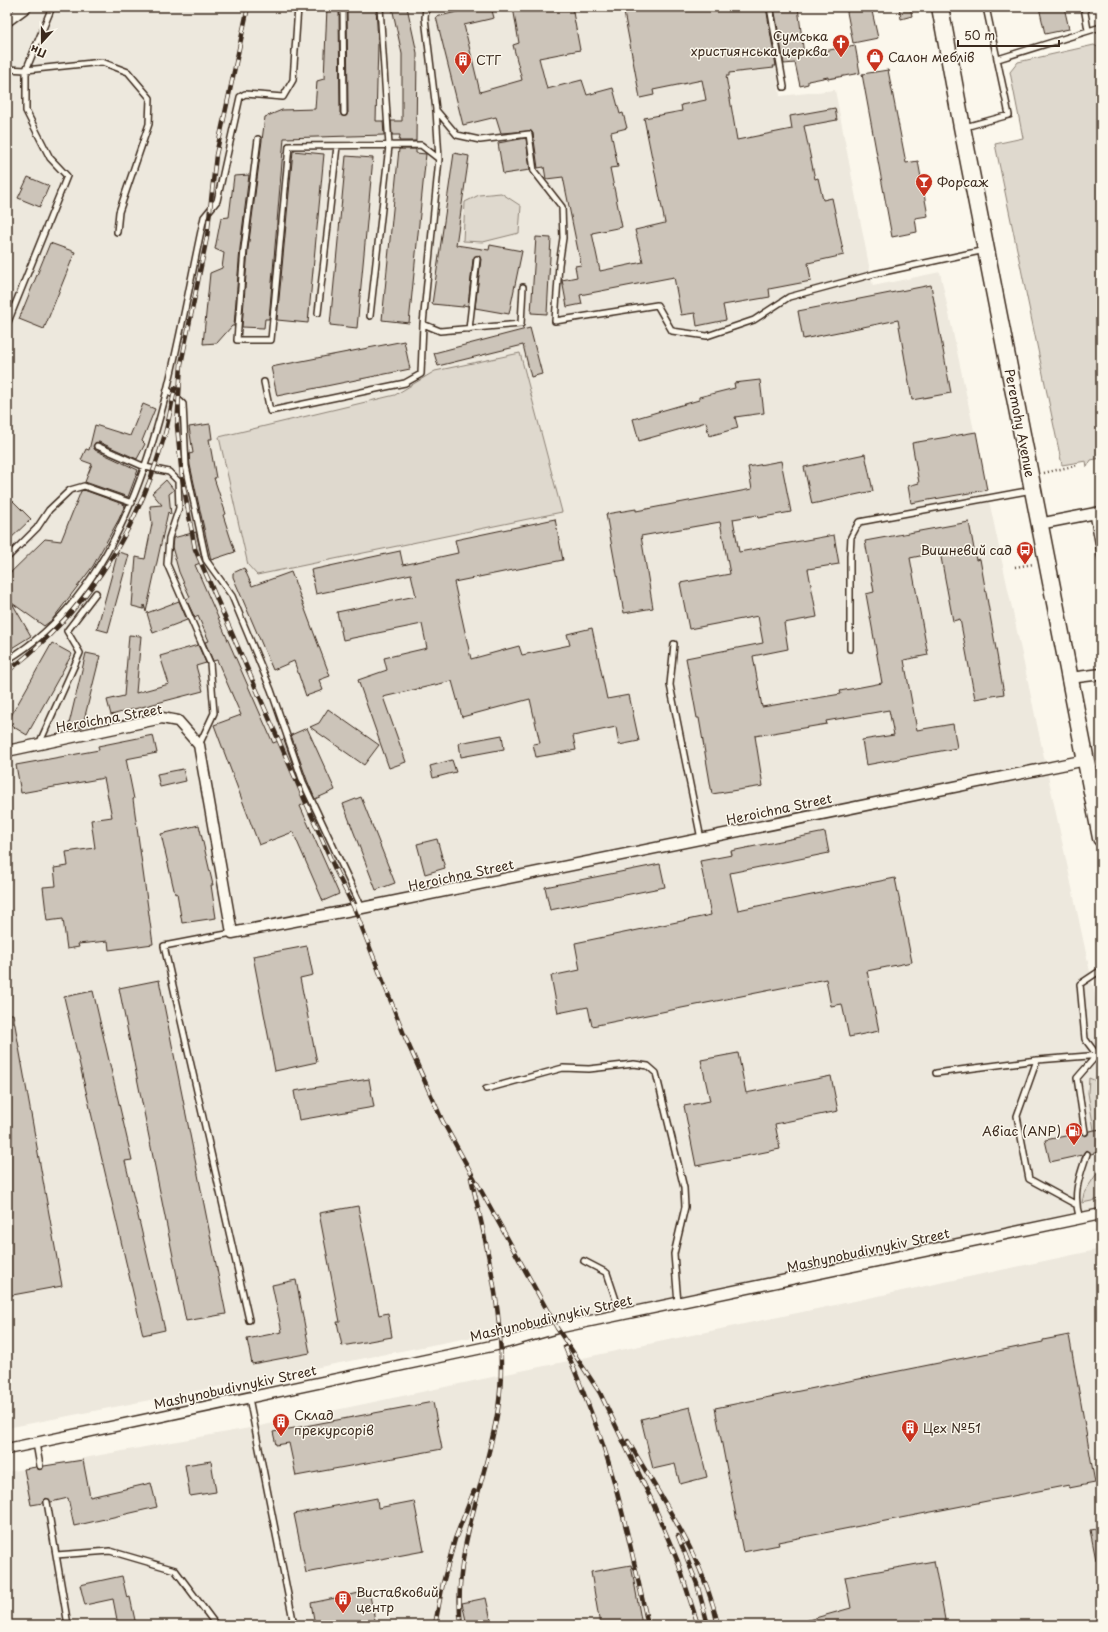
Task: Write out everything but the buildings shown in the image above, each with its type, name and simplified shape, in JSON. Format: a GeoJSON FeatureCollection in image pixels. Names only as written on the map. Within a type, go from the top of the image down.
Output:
{"type":"FeatureCollection","features":[{"type":"Feature","properties":{"kind":"main road","name":"Peremohy Avenue"},"geometry":{"type":"LineString","coordinates":[[940,7],[962,127],[1101,838]]}},
{"type":"Feature","properties":{"kind":"street"},"geometry":{"type":"LineString","coordinates":[[7,21],[26,7]]}},
{"type":"Feature","properties":{"kind":"street"},"geometry":{"type":"LineString","coordinates":[[1040,524],[1097,513]]}},
{"type":"Feature","properties":{"kind":"street"},"geometry":{"type":"LineString","coordinates":[[1070,678],[1101,674]]}},
{"type":"Feature","properties":{"kind":"street","name":"Heroichna Street"},"geometry":{"type":"LineString","coordinates":[[7,751],[162,718],[178,721],[199,745]]}},
{"type":"Feature","properties":{"kind":"street"},"geometry":{"type":"LineString","coordinates":[[199,745],[232,933]]}},
{"type":"Feature","properties":{"kind":"street","name":"Heroichna Street"},"geometry":{"type":"LineString","coordinates":[[232,933],[362,908],[1086,760]]}},
{"type":"Feature","properties":{"kind":"street","name":"Mashynobudivnykiv Street"},"geometry":{"type":"LineString","coordinates":[[7,1449],[493,1346],[558,1328],[1101,1214]]}},
{"type":"Feature","properties":{"kind":"lane"},"geometry":{"type":"LineString","coordinates":[[8,322],[67,176],[50,158],[26,111],[26,70],[52,7]]}},
{"type":"Feature","properties":{"kind":"lane"},"geometry":{"type":"LineString","coordinates":[[7,660],[39,637],[93,577],[132,503],[145,467],[168,390],[204,217],[217,201],[240,97],[245,94],[283,97],[293,80],[298,7]]}},
{"type":"Feature","properties":{"kind":"lane"},"geometry":{"type":"LineString","coordinates":[[343,7],[344,113]]}},
{"type":"Feature","properties":{"kind":"lane"},"geometry":{"type":"LineString","coordinates":[[370,316],[389,146],[380,7]]}},
{"type":"Feature","properties":{"kind":"lane"},"geometry":{"type":"LineString","coordinates":[[264,382],[270,411],[405,383],[421,374],[423,324],[438,159],[436,110],[425,18],[426,7]]}},
{"type":"Feature","properties":{"kind":"lane"},"geometry":{"type":"LineString","coordinates":[[770,7],[784,87]]}},
{"type":"Feature","properties":{"kind":"lane"},"geometry":{"type":"LineString","coordinates":[[962,127],[1009,115],[986,7]]}},
{"type":"Feature","properties":{"kind":"lane"},"geometry":{"type":"LineString","coordinates":[[1084,7],[1088,30]]}},
{"type":"Feature","properties":{"kind":"lane"},"geometry":{"type":"LineString","coordinates":[[998,59],[1101,27]]}},
{"type":"Feature","properties":{"kind":"lane"},"geometry":{"type":"LineString","coordinates":[[7,69],[26,70],[102,62],[128,72],[150,98],[149,124],[119,212],[117,232]]}},
{"type":"Feature","properties":{"kind":"lane"},"geometry":{"type":"LineString","coordinates":[[436,110],[457,135],[480,140],[528,134],[534,172],[562,207],[563,238],[555,321],[657,304],[672,331],[707,336],[754,320],[789,297],[874,274],[986,250]]}},
{"type":"Feature","properties":{"kind":"lane"},"geometry":{"type":"LineString","coordinates":[[258,139],[244,249],[237,340],[271,340],[289,146],[421,145],[438,159]]}},
{"type":"Feature","properties":{"kind":"lane"},"geometry":{"type":"LineString","coordinates":[[318,313],[337,146]]}},
{"type":"Feature","properties":{"kind":"lane"},"geometry":{"type":"LineString","coordinates":[[469,328],[477,258]]}},
{"type":"Feature","properties":{"kind":"lane"},"geometry":{"type":"LineString","coordinates":[[423,324],[440,331],[521,324],[523,287]]}},
{"type":"Feature","properties":{"kind":"lane"},"geometry":{"type":"LineString","coordinates":[[168,390],[183,404],[186,466],[206,560],[232,596],[271,690],[303,782],[362,908]]}},
{"type":"Feature","properties":{"kind":"lane"},"geometry":{"type":"LineString","coordinates":[[97,446],[145,467],[169,472],[178,481],[179,508],[169,538],[167,564],[210,663],[214,713],[199,745]]}},
{"type":"Feature","properties":{"kind":"lane"},"geometry":{"type":"LineString","coordinates":[[850,649],[850,550],[851,537],[859,522],[1031,483]]}},
{"type":"Feature","properties":{"kind":"lane"},"geometry":{"type":"LineString","coordinates":[[7,558],[37,528],[49,510],[70,490],[84,486],[132,503]]}},
{"type":"Feature","properties":{"kind":"lane"},"geometry":{"type":"LineString","coordinates":[[1097,513],[1101,558]]}},
{"type":"Feature","properties":{"kind":"lane"},"geometry":{"type":"LineString","coordinates":[[39,744],[80,653],[67,631],[96,593]]}},
{"type":"Feature","properties":{"kind":"lane"},"geometry":{"type":"LineString","coordinates":[[674,644],[670,685],[701,839]]}},
{"type":"Feature","properties":{"kind":"lane"},"geometry":{"type":"LineString","coordinates":[[232,933],[164,946],[248,1320]]}},
{"type":"Feature","properties":{"kind":"lane"},"geometry":{"type":"LineString","coordinates":[[1099,1055],[1086,1039],[1080,984],[1101,970]]}},
{"type":"Feature","properties":{"kind":"lane"},"geometry":{"type":"LineString","coordinates":[[936,1073],[1037,1060],[1099,1055]]}},
{"type":"Feature","properties":{"kind":"lane"},"geometry":{"type":"LineString","coordinates":[[1084,1132],[1077,1078],[1099,1055]]}},
{"type":"Feature","properties":{"kind":"lane"},"geometry":{"type":"LineString","coordinates":[[1037,1060],[1016,1116],[1030,1179],[1075,1204]]}},
{"type":"Feature","properties":{"kind":"lane"},"geometry":{"type":"LineString","coordinates":[[486,1089],[563,1068],[589,1069],[634,1064],[648,1066],[656,1073],[684,1188],[685,1207],[674,1254],[678,1303]]}},
{"type":"Feature","properties":{"kind":"lane"},"geometry":{"type":"LineString","coordinates":[[1080,1218],[1075,1204],[1077,1183],[1087,1154]]}},
{"type":"Feature","properties":{"kind":"lane"},"geometry":{"type":"LineString","coordinates":[[584,1261],[607,1273],[622,1315]]}},
{"type":"Feature","properties":{"kind":"lane"},"geometry":{"type":"LineString","coordinates":[[249,1398],[294,1625]]}},
{"type":"Feature","properties":{"kind":"lane"},"geometry":{"type":"LineString","coordinates":[[36,1443],[40,1466]]}},
{"type":"Feature","properties":{"kind":"lane"},"geometry":{"type":"LineString","coordinates":[[47,1502],[68,1625]]}},
{"type":"Feature","properties":{"kind":"lane"},"geometry":{"type":"LineString","coordinates":[[56,1555],[110,1551],[175,1570],[216,1625]]}},
{"type":"Feature","properties":{"kind":"path"},"geometry":{"type":"LineString","coordinates":[[1031,483],[1077,465]]}},
{"type":"Feature","properties":{"kind":"path"},"geometry":{"type":"LineString","coordinates":[[1015,567],[1047,562]]}},
{"type":"Feature","properties":{"kind":"shaded area"},"geometry":{"type":"Polygon","coordinates":[[[7,7],[770,7],[780,96],[835,90],[873,286],[940,272],[1101,1023],[1101,1214],[7,1428],[7,7]]]}},
{"type":"Feature","properties":{"kind":"shaded area"},"geometry":{"type":"Polygon","coordinates":[[[1094,45],[1101,49],[1101,108],[1098,109],[1101,119],[1101,458],[1091,460],[1087,467],[1086,461],[1062,465],[995,144],[1023,138],[1010,72],[1018,62],[1094,45]]]}},
{"type":"Feature","properties":{"kind":"shaded area"},"geometry":{"type":"Polygon","coordinates":[[[501,193],[521,206],[519,233],[483,242],[463,241],[465,202],[479,195],[501,193]]]}},
{"type":"Feature","properties":{"kind":"shaded area"},"geometry":{"type":"Polygon","coordinates":[[[520,353],[562,512],[257,575],[248,565],[219,437],[395,395],[435,371],[520,353]]]}},
{"type":"Feature","properties":{"kind":"shaded area"},"geometry":{"type":"Polygon","coordinates":[[[1089,1078],[1101,1083],[1101,1134],[1094,1130],[1088,1093],[1089,1078]]]}},
{"type":"Feature","properties":{"kind":"shaded area"},"geometry":{"type":"Polygon","coordinates":[[[1101,1151],[1101,1167],[1098,1152],[1101,1151]]]}},
{"type":"Feature","properties":{"kind":"shaded area"},"geometry":{"type":"Polygon","coordinates":[[[1101,1167],[1101,1199],[1082,1203],[1084,1193],[1101,1167]]]}},
{"type":"Feature","properties":{"kind":"shaded area"},"geometry":{"type":"Polygon","coordinates":[[[1101,1249],[1101,1625],[7,1625],[7,1472],[255,1427],[1101,1249]]]}},
{"type":"Feature","properties":{"kind":"railway"},"geometry":{"type":"LineString","coordinates":[[248,7],[216,155],[207,237],[181,364],[177,426],[182,477],[195,549],[335,869],[355,910],[405,1037],[442,1120],[557,1328],[600,1393],[652,1501],[678,1562],[698,1625]]}},
{"type":"Feature","properties":{"kind":"railway"},"geometry":{"type":"LineString","coordinates":[[7,672],[59,625],[82,599],[103,571],[121,541],[151,478],[166,430],[175,388]]}},
{"type":"Feature","properties":{"kind":"railway"},"geometry":{"type":"LineString","coordinates":[[461,1625],[461,1570],[472,1516],[493,1436],[501,1381],[499,1322],[495,1292],[471,1178]]}},
{"type":"Feature","properties":{"kind":"railway"},"geometry":{"type":"LineString","coordinates":[[565,1347],[594,1420],[615,1484],[648,1625]]}},
{"type":"Feature","properties":{"kind":"railway"},"geometry":{"type":"LineString","coordinates":[[628,1441],[668,1507],[692,1553],[712,1600],[718,1625]]}},
{"type":"Feature","properties":{"kind":"railway"},"geometry":{"type":"LineString","coordinates":[[435,1625],[443,1583],[455,1539],[474,1491]]}},
{"type":"Feature","properties":{"kind":"railway"},"geometry":{"type":"LineString","coordinates":[[678,1536],[697,1584],[708,1625]]}},
{"type":"Feature","properties":{"kind":"place","name":"Сумська християнська церква"},"geometry":{"type":"Point","coordinates":[841,58]}},
{"type":"Feature","properties":{"kind":"place","name":"Салон меблів"},"geometry":{"type":"Point","coordinates":[875,72]}},
{"type":"Feature","properties":{"kind":"place","name":"СТГ"},"geometry":{"type":"Point","coordinates":[463,75]}},
{"type":"Feature","properties":{"kind":"place","name":"Форсаж"},"geometry":{"type":"Point","coordinates":[924,197]}},
{"type":"Feature","properties":{"kind":"place","name":"Вишневий сад"},"geometry":{"type":"Point","coordinates":[1025,565]}},
{"type":"Feature","properties":{"kind":"place","name":"Авіас (ANP)"},"geometry":{"type":"Point","coordinates":[1074,1146]}},
{"type":"Feature","properties":{"kind":"place","name":"Склад прекурсорів"},"geometry":{"type":"Point","coordinates":[281,1437]}},
{"type":"Feature","properties":{"kind":"place","name":"Цех №51"},"geometry":{"type":"Point","coordinates":[910,1443]}},
{"type":"Feature","properties":{"kind":"place","name":"Виставковий центр"},"geometry":{"type":"Point","coordinates":[343,1614]}}]}
